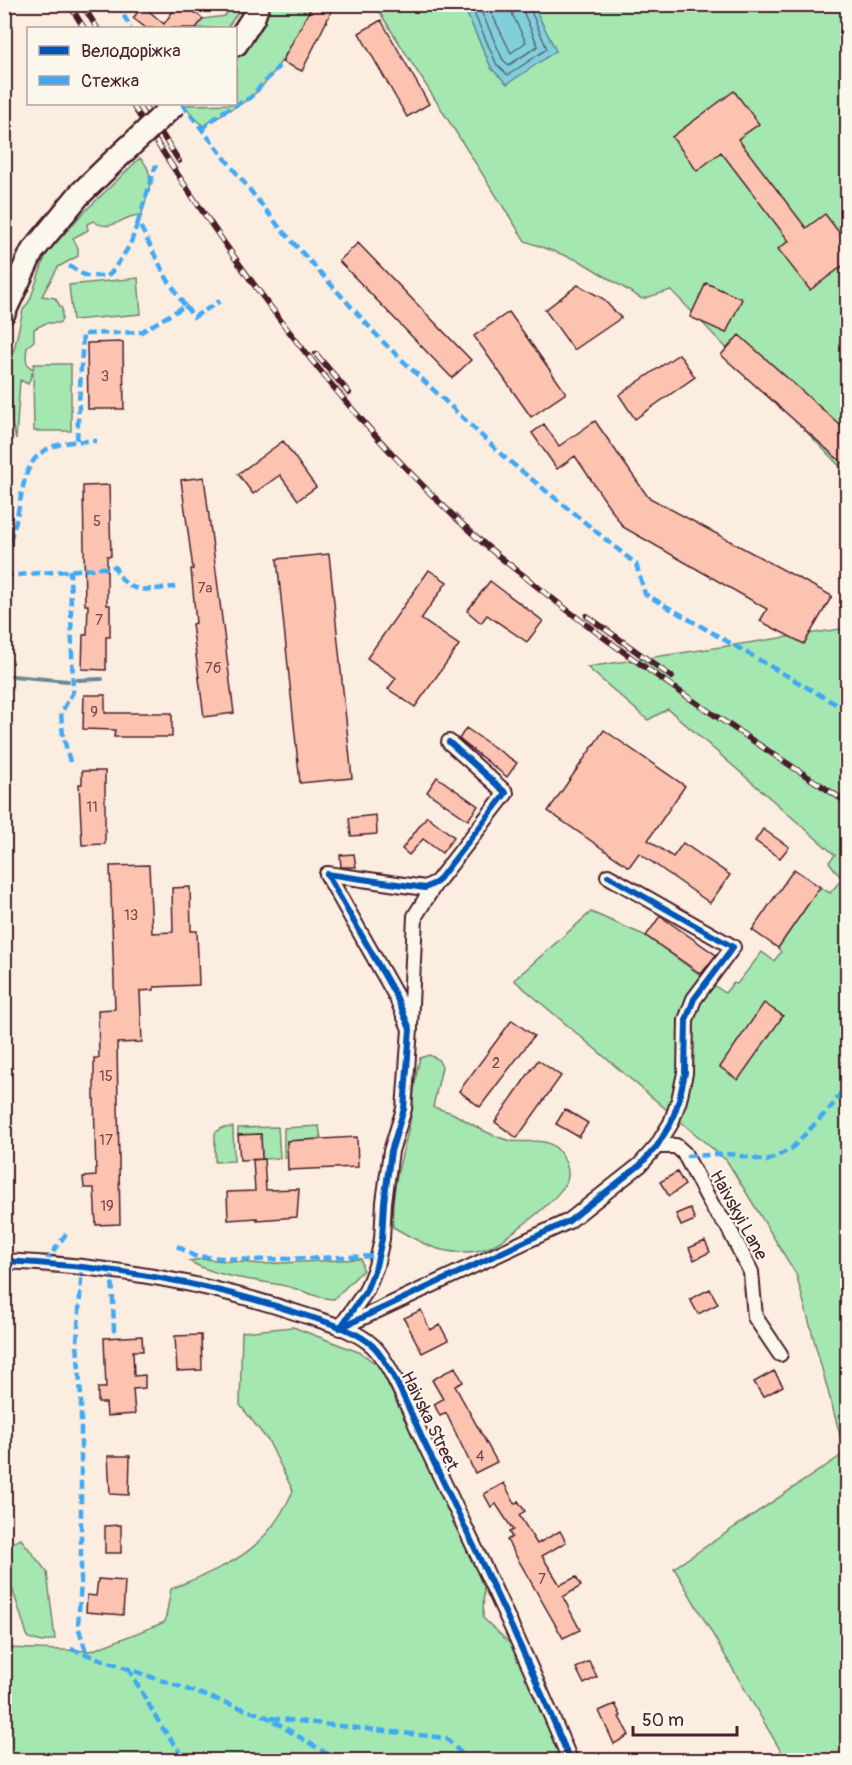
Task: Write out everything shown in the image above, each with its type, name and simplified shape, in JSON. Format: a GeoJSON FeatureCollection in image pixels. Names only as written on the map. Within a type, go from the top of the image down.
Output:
{"type":"FeatureCollection","features":[{"type":"Feature","properties":{"kind":"main road"},"geometry":{"type":"LineString","coordinates":[[237,42],[255,11]]}},
{"type":"Feature","properties":{"kind":"main road"},"geometry":{"type":"LineString","coordinates":[[4,312],[32,252],[80,195],[174,105]]}},
{"type":"Feature","properties":{"kind":"street"},"geometry":{"type":"LineString","coordinates":[[340,1328],[366,1292],[376,1266],[382,1239],[384,1202],[392,1151],[404,1109],[416,916],[436,882],[506,793],[448,742]]}},
{"type":"Feature","properties":{"kind":"street"},"geometry":{"type":"LineString","coordinates":[[410,1029],[396,996],[327,874],[424,888],[436,882]]}},
{"type":"Feature","properties":{"kind":"street"},"geometry":{"type":"LineString","coordinates":[[340,1328],[569,1221],[619,1184],[657,1146],[671,1123],[685,1073],[686,1020],[694,999],[733,947],[608,876]]}},
{"type":"Feature","properties":{"kind":"street","name":"Haivskyi Lane"},"geometry":{"type":"LineString","coordinates":[[657,1146],[675,1146],[684,1153],[751,1272],[755,1317],[780,1354]]}},
{"type":"Feature","properties":{"kind":"street","name":"Haivska Street"},"geometry":{"type":"LineString","coordinates":[[4,1261],[82,1265],[131,1271],[288,1310],[360,1336],[374,1347],[393,1378],[530,1668],[570,1761]]}},
{"type":"Feature","properties":{"kind":"green space"},"geometry":{"type":"Polygon","coordinates":[[[229,5],[243,5],[228,27],[197,27],[203,19],[225,16],[229,5]]]}},
{"type":"Feature","properties":{"kind":"green space"},"geometry":{"type":"Polygon","coordinates":[[[271,5],[313,5],[286,54],[270,77],[246,101],[215,118],[204,127],[183,105],[237,105],[237,59],[260,28],[271,5]]]}},
{"type":"Feature","properties":{"kind":"green space"},"geometry":{"type":"Polygon","coordinates":[[[375,5],[463,5],[492,69],[556,51],[533,5],[847,5],[847,474],[671,290],[642,299],[580,261],[525,241],[375,5]]]}},
{"type":"Feature","properties":{"kind":"green space"},"geometry":{"type":"Polygon","coordinates":[[[140,158],[149,171],[150,178],[150,186],[141,216],[130,217],[107,226],[93,221],[87,224],[88,230],[73,238],[78,248],[78,256],[58,267],[42,296],[55,298],[62,309],[62,320],[59,323],[46,323],[34,329],[34,341],[27,347],[27,362],[33,369],[34,364],[71,364],[71,431],[34,431],[33,371],[28,384],[20,380],[16,439],[12,424],[11,363],[23,310],[30,300],[46,254],[80,216],[140,158]]]}},
{"type":"Feature","properties":{"kind":"green space"},"geometry":{"type":"Polygon","coordinates":[[[138,278],[141,314],[73,320],[69,285],[138,278]]]}},
{"type":"Feature","properties":{"kind":"green space"},"geometry":{"type":"Polygon","coordinates":[[[847,628],[847,1760],[786,1760],[674,1568],[845,1453],[796,1274],[727,1161],[514,980],[591,912],[646,936],[725,993],[733,983],[737,984],[762,952],[774,961],[781,952],[778,948],[820,887],[830,893],[842,879],[829,862],[835,855],[668,709],[648,720],[587,667],[847,628]]]}},
{"type":"Feature","properties":{"kind":"green space"},"geometry":{"type":"Polygon","coordinates":[[[429,1055],[438,1059],[442,1067],[433,1107],[452,1113],[504,1139],[548,1143],[559,1151],[567,1166],[568,1176],[565,1184],[548,1204],[510,1234],[482,1250],[446,1251],[410,1237],[393,1227],[393,1201],[409,1127],[418,1067],[420,1058],[429,1055]]]}},
{"type":"Feature","properties":{"kind":"green space"},"geometry":{"type":"Polygon","coordinates":[[[319,1126],[321,1139],[287,1141],[288,1158],[284,1158],[284,1128],[319,1126]]]}},
{"type":"Feature","properties":{"kind":"green space"},"geometry":{"type":"Polygon","coordinates":[[[233,1127],[234,1161],[215,1162],[215,1133],[222,1128],[233,1127]]]}},
{"type":"Feature","properties":{"kind":"green space"},"geometry":{"type":"Polygon","coordinates":[[[278,1127],[280,1158],[262,1159],[261,1134],[238,1135],[238,1128],[278,1127]]]}},
{"type":"Feature","properties":{"kind":"green space"},"geometry":{"type":"Polygon","coordinates":[[[203,1259],[262,1264],[361,1259],[363,1270],[334,1299],[327,1299],[291,1287],[224,1275],[189,1261],[203,1259]]]}},
{"type":"Feature","properties":{"kind":"green space"},"geometry":{"type":"Polygon","coordinates":[[[293,1327],[361,1353],[379,1366],[484,1581],[483,1618],[518,1651],[561,1760],[7,1760],[6,1648],[91,1651],[165,1622],[171,1589],[212,1572],[244,1554],[258,1543],[282,1512],[293,1491],[269,1442],[240,1405],[242,1332],[293,1327]]]}},
{"type":"Feature","properties":{"kind":"green space"},"geometry":{"type":"Polygon","coordinates":[[[21,1539],[47,1572],[55,1639],[42,1642],[28,1638],[8,1575],[12,1543],[21,1539]]]}},
{"type":"Feature","properties":{"kind":"water"},"geometry":{"type":"Polygon","coordinates":[[[463,5],[533,5],[556,51],[507,84],[492,69],[463,5]]]}},
{"type":"Feature","properties":{"kind":"building"},"geometry":{"type":"Polygon","coordinates":[[[178,4],[184,4],[203,19],[197,27],[145,27],[133,18],[143,6],[164,24],[178,4]]]}},
{"type":"Feature","properties":{"kind":"building"},"geometry":{"type":"Polygon","coordinates":[[[313,4],[335,4],[302,71],[282,62],[313,4]]]}},
{"type":"Feature","properties":{"kind":"building"},"geometry":{"type":"Polygon","coordinates":[[[381,20],[429,104],[407,117],[359,33],[381,20]]]}},
{"type":"Feature","properties":{"kind":"building"},"geometry":{"type":"Polygon","coordinates":[[[734,91],[759,124],[738,139],[806,228],[825,214],[848,244],[848,262],[810,290],[778,249],[789,241],[721,152],[697,171],[672,137],[734,91]]]}},
{"type":"Feature","properties":{"kind":"building"},"geometry":{"type":"Polygon","coordinates":[[[358,243],[471,360],[452,378],[339,261],[358,243]]]}},
{"type":"Feature","properties":{"kind":"building"},"geometry":{"type":"Polygon","coordinates":[[[706,283],[742,299],[726,333],[690,317],[706,283]]]}},
{"type":"Feature","properties":{"kind":"building"},"geometry":{"type":"Polygon","coordinates":[[[578,285],[602,298],[621,318],[574,350],[545,310],[578,285]]]}},
{"type":"Feature","properties":{"kind":"building"},"geometry":{"type":"Polygon","coordinates":[[[509,312],[566,393],[531,417],[474,336],[509,312]]]}},
{"type":"Feature","properties":{"kind":"building"},"geometry":{"type":"Polygon","coordinates":[[[739,335],[848,432],[848,468],[721,355],[739,335]]]}},
{"type":"Feature","properties":{"kind":"building"},"geometry":{"type":"Polygon","coordinates":[[[123,342],[124,409],[88,409],[87,343],[123,342]]]}},
{"type":"Feature","properties":{"kind":"building"},"geometry":{"type":"Polygon","coordinates":[[[679,354],[695,377],[635,419],[619,395],[679,354]]]}},
{"type":"Feature","properties":{"kind":"building"},"geometry":{"type":"Polygon","coordinates":[[[595,421],[648,497],[832,596],[804,644],[760,621],[767,609],[623,527],[575,456],[557,469],[532,433],[544,424],[559,446],[595,421]]]}},
{"type":"Feature","properties":{"kind":"building"},"geometry":{"type":"Polygon","coordinates":[[[283,441],[316,487],[298,500],[280,475],[253,494],[238,474],[283,441]]]}},
{"type":"Feature","properties":{"kind":"building"},"geometry":{"type":"Polygon","coordinates":[[[204,477],[234,713],[204,717],[192,624],[196,623],[191,569],[193,569],[181,480],[204,477]]]}},
{"type":"Feature","properties":{"kind":"building"},"geometry":{"type":"Polygon","coordinates":[[[109,485],[111,556],[107,556],[107,605],[110,605],[110,637],[106,637],[106,670],[82,669],[83,635],[87,635],[88,605],[85,605],[83,486],[109,485]]]}},
{"type":"Feature","properties":{"kind":"building"},"geometry":{"type":"Polygon","coordinates":[[[329,554],[352,778],[300,783],[277,559],[329,554]]]}},
{"type":"Feature","properties":{"kind":"building"},"geometry":{"type":"Polygon","coordinates":[[[429,570],[447,582],[421,619],[459,645],[415,707],[388,689],[396,678],[367,658],[429,570]]]}},
{"type":"Feature","properties":{"kind":"building"},"geometry":{"type":"Polygon","coordinates":[[[490,581],[543,621],[527,642],[487,615],[481,623],[467,611],[490,581]]]}},
{"type":"Feature","properties":{"kind":"building"},"geometry":{"type":"Polygon","coordinates":[[[84,695],[105,695],[105,713],[172,713],[172,737],[114,737],[115,730],[83,729],[84,695]]]}},
{"type":"Feature","properties":{"kind":"building"},"geometry":{"type":"Polygon","coordinates":[[[466,728],[517,763],[507,777],[459,739],[466,728]]]}},
{"type":"Feature","properties":{"kind":"building"},"geometry":{"type":"Polygon","coordinates":[[[604,730],[685,786],[648,840],[673,857],[683,843],[730,875],[710,903],[639,853],[629,867],[548,811],[604,730]]]}},
{"type":"Feature","properties":{"kind":"building"},"geometry":{"type":"Polygon","coordinates":[[[82,771],[105,771],[105,844],[82,845],[79,784],[82,784],[82,771]]]}},
{"type":"Feature","properties":{"kind":"building"},"geometry":{"type":"Polygon","coordinates":[[[437,777],[478,806],[468,820],[427,792],[437,777]]]}},
{"type":"Feature","properties":{"kind":"building"},"geometry":{"type":"Polygon","coordinates":[[[376,815],[377,834],[351,836],[349,818],[376,815]]]}},
{"type":"Feature","properties":{"kind":"building"},"geometry":{"type":"Polygon","coordinates":[[[427,816],[454,837],[442,853],[423,839],[409,855],[402,849],[427,816]]]}},
{"type":"Feature","properties":{"kind":"building"},"geometry":{"type":"Polygon","coordinates":[[[763,829],[789,847],[780,858],[755,841],[763,829]]]}},
{"type":"Feature","properties":{"kind":"building"},"geometry":{"type":"Polygon","coordinates":[[[354,854],[356,867],[341,867],[340,855],[354,854]]]}},
{"type":"Feature","properties":{"kind":"building"},"geometry":{"type":"Polygon","coordinates":[[[149,865],[152,933],[173,932],[172,888],[190,887],[191,931],[197,931],[199,985],[154,987],[154,990],[140,991],[142,1042],[117,1043],[120,1224],[96,1225],[94,1188],[84,1188],[83,1177],[96,1176],[94,1058],[99,1058],[98,1010],[115,1009],[110,866],[149,865]]]}},
{"type":"Feature","properties":{"kind":"building"},"geometry":{"type":"Polygon","coordinates":[[[794,869],[820,887],[778,948],[752,930],[794,869]]]}},
{"type":"Feature","properties":{"kind":"building"},"geometry":{"type":"Polygon","coordinates":[[[660,916],[716,955],[701,974],[646,936],[660,916]]]}},
{"type":"Feature","properties":{"kind":"building"},"geometry":{"type":"Polygon","coordinates":[[[764,1003],[783,1016],[738,1080],[720,1067],[764,1003]]]}},
{"type":"Feature","properties":{"kind":"building"},"geometry":{"type":"Polygon","coordinates":[[[512,1020],[534,1036],[480,1107],[459,1091],[512,1020]]]}},
{"type":"Feature","properties":{"kind":"building"},"geometry":{"type":"Polygon","coordinates":[[[538,1060],[561,1076],[517,1138],[495,1122],[538,1060]]]}},
{"type":"Feature","properties":{"kind":"building"},"geometry":{"type":"Polygon","coordinates":[[[565,1109],[588,1123],[579,1137],[556,1124],[565,1109]]]}},
{"type":"Feature","properties":{"kind":"building"},"geometry":{"type":"Polygon","coordinates":[[[261,1134],[262,1159],[240,1160],[238,1135],[261,1134]]]}},
{"type":"Feature","properties":{"kind":"building"},"geometry":{"type":"Polygon","coordinates":[[[357,1137],[358,1167],[288,1170],[287,1141],[357,1137]]]}},
{"type":"Feature","properties":{"kind":"building"},"geometry":{"type":"Polygon","coordinates":[[[264,1159],[266,1190],[299,1189],[297,1217],[228,1220],[227,1192],[255,1191],[253,1160],[264,1159]]]}},
{"type":"Feature","properties":{"kind":"building"},"geometry":{"type":"Polygon","coordinates":[[[677,1172],[685,1185],[669,1196],[660,1182],[677,1172]]]}},
{"type":"Feature","properties":{"kind":"building"},"geometry":{"type":"Polygon","coordinates":[[[690,1208],[695,1220],[681,1226],[676,1214],[690,1208]]]}},
{"type":"Feature","properties":{"kind":"building"},"geometry":{"type":"Polygon","coordinates":[[[705,1241],[710,1252],[694,1260],[689,1248],[705,1241]]]}},
{"type":"Feature","properties":{"kind":"building"},"geometry":{"type":"Polygon","coordinates":[[[710,1289],[718,1304],[698,1314],[690,1299],[710,1289]]]}},
{"type":"Feature","properties":{"kind":"building"},"geometry":{"type":"Polygon","coordinates":[[[421,1310],[430,1330],[440,1325],[448,1340],[422,1353],[404,1318],[421,1310]]]}},
{"type":"Feature","properties":{"kind":"building"},"geometry":{"type":"Polygon","coordinates":[[[201,1335],[202,1370],[177,1371],[175,1336],[201,1335]]]}},
{"type":"Feature","properties":{"kind":"building"},"geometry":{"type":"Polygon","coordinates":[[[142,1336],[143,1351],[133,1351],[134,1376],[145,1375],[145,1388],[133,1389],[135,1414],[107,1416],[106,1403],[98,1403],[98,1388],[106,1388],[104,1338],[142,1336]]]}},
{"type":"Feature","properties":{"kind":"building"},"geometry":{"type":"Polygon","coordinates":[[[455,1367],[463,1382],[455,1386],[497,1462],[475,1473],[446,1413],[440,1416],[434,1404],[443,1399],[432,1380],[455,1367]]]}},
{"type":"Feature","properties":{"kind":"building"},"geometry":{"type":"Polygon","coordinates":[[[774,1371],[783,1386],[763,1397],[754,1382],[774,1371]]]}},
{"type":"Feature","properties":{"kind":"building"},"geometry":{"type":"Polygon","coordinates":[[[108,1456],[130,1456],[129,1495],[110,1494],[108,1456]]]}},
{"type":"Feature","properties":{"kind":"building"},"geometry":{"type":"Polygon","coordinates":[[[504,1483],[515,1504],[518,1501],[525,1511],[519,1515],[537,1544],[560,1531],[566,1542],[542,1556],[560,1585],[576,1577],[581,1586],[563,1597],[580,1630],[563,1638],[507,1540],[512,1537],[509,1532],[513,1530],[496,1504],[491,1507],[484,1494],[504,1483]]]}},
{"type":"Feature","properties":{"kind":"building"},"geometry":{"type":"Polygon","coordinates":[[[121,1525],[121,1553],[105,1553],[105,1526],[121,1525]]]}},
{"type":"Feature","properties":{"kind":"building"},"geometry":{"type":"Polygon","coordinates":[[[98,1579],[125,1581],[123,1615],[86,1612],[87,1595],[96,1596],[98,1579]]]}},
{"type":"Feature","properties":{"kind":"building"},"geometry":{"type":"Polygon","coordinates":[[[589,1661],[597,1677],[584,1684],[576,1668],[589,1661]]]}},
{"type":"Feature","properties":{"kind":"building"},"geometry":{"type":"Polygon","coordinates":[[[615,1704],[629,1735],[614,1744],[599,1711],[615,1704]]]}},
{"type":"Feature","properties":{"kind":"waterway"},"geometry":{"type":"LineString","coordinates":[[12,676],[68,681]]}},
{"type":"Feature","properties":{"kind":"waterway"},"geometry":{"type":"LineString","coordinates":[[77,680],[102,679]]}},
{"type":"Feature","properties":{"kind":"railway"},"geometry":{"type":"LineString","coordinates":[[69,4],[83,27]]}},
{"type":"Feature","properties":{"kind":"railway"},"geometry":{"type":"LineString","coordinates":[[82,4],[96,27]]}},
{"type":"Feature","properties":{"kind":"railway"},"geometry":{"type":"LineString","coordinates":[[133,105],[207,219],[288,330],[330,383],[422,485],[488,548],[576,617],[690,699],[848,803]]}},
{"type":"Feature","properties":{"kind":"railway"},"geometry":{"type":"LineString","coordinates":[[144,105],[179,161]]}},
{"type":"Feature","properties":{"kind":"railway"},"geometry":{"type":"LineString","coordinates":[[316,354],[349,393]]}},
{"type":"Feature","properties":{"kind":"railway"},"geometry":{"type":"LineString","coordinates":[[587,616],[672,677]]}},
{"type":"Feature","properties":{"kind":"marked path"},"geometry":{"type":"LineString","coordinates":[[117,4],[130,27]]}},
{"type":"Feature","properties":{"kind":"marked path"},"geometry":{"type":"LineString","coordinates":[[237,104],[250,98],[279,66]]}},
{"type":"Feature","properties":{"kind":"marked path"},"geometry":{"type":"LineString","coordinates":[[183,105],[280,228],[382,341],[503,456],[636,564],[645,594],[848,711]]}},
{"type":"Feature","properties":{"kind":"marked path"},"geometry":{"type":"LineString","coordinates":[[204,131],[204,127],[224,111],[236,105]]}},
{"type":"Feature","properties":{"kind":"marked path"},"geometry":{"type":"LineString","coordinates":[[77,440],[83,334],[141,332],[185,306],[166,277],[138,222],[156,165]]}},
{"type":"Feature","properties":{"kind":"marked path"},"geometry":{"type":"LineString","coordinates":[[4,211],[12,220]]}},
{"type":"Feature","properties":{"kind":"marked path"},"geometry":{"type":"LineString","coordinates":[[69,266],[86,276],[106,276],[112,272],[130,245],[138,222]]}},
{"type":"Feature","properties":{"kind":"marked path"},"geometry":{"type":"LineString","coordinates":[[185,306],[194,317],[220,301]]}},
{"type":"Feature","properties":{"kind":"marked path"},"geometry":{"type":"LineString","coordinates":[[4,553],[13,531],[26,474],[34,460],[47,449],[67,443],[97,441]]}},
{"type":"Feature","properties":{"kind":"marked path"},"geometry":{"type":"LineString","coordinates":[[4,576],[115,567],[120,577],[132,587],[139,589],[175,587]]}},
{"type":"Feature","properties":{"kind":"marked path"},"geometry":{"type":"LineString","coordinates":[[70,570],[73,692],[61,713],[63,735],[70,762]]}},
{"type":"Feature","properties":{"kind":"marked path"},"geometry":{"type":"LineString","coordinates":[[686,1156],[731,1154],[767,1161],[791,1149],[832,1106],[848,1082]]}},
{"type":"Feature","properties":{"kind":"marked path"},"geometry":{"type":"LineString","coordinates":[[45,1263],[68,1231]]}},
{"type":"Feature","properties":{"kind":"marked path"},"geometry":{"type":"LineString","coordinates":[[177,1246],[194,1256],[252,1260],[378,1256]]}},
{"type":"Feature","properties":{"kind":"marked path"},"geometry":{"type":"LineString","coordinates":[[82,1265],[77,1343],[81,1397],[81,1582],[78,1626],[87,1655]]}},
{"type":"Feature","properties":{"kind":"marked path"},"geometry":{"type":"LineString","coordinates":[[112,1269],[114,1330],[118,1335]]}},
{"type":"Feature","properties":{"kind":"marked path"},"geometry":{"type":"LineString","coordinates":[[71,1649],[267,1717],[337,1760]]}},
{"type":"Feature","properties":{"kind":"marked path"},"geometry":{"type":"LineString","coordinates":[[128,1668],[161,1726],[186,1760]]}},
{"type":"Feature","properties":{"kind":"marked path"},"geometry":{"type":"LineString","coordinates":[[271,1718],[446,1738],[468,1760]]}},
{"type":"Feature","properties":{"kind":"cycle path"},"geometry":{"type":"LineString","coordinates":[[340,1328],[366,1291],[376,1266],[382,1239],[391,1151],[404,1109],[410,1029],[396,996],[327,874],[425,888],[437,882],[506,793],[449,742]]}},
{"type":"Feature","properties":{"kind":"cycle path"},"geometry":{"type":"LineString","coordinates":[[340,1328],[569,1221],[640,1165],[657,1146],[671,1123],[685,1073],[686,1020],[694,999],[733,947],[608,876]]}},
{"type":"Feature","properties":{"kind":"cycle path"},"geometry":{"type":"LineString","coordinates":[[4,1261],[82,1267],[195,1285],[270,1304],[333,1324],[350,1331],[373,1346],[388,1366],[402,1394],[518,1641],[570,1760]]}}]}
